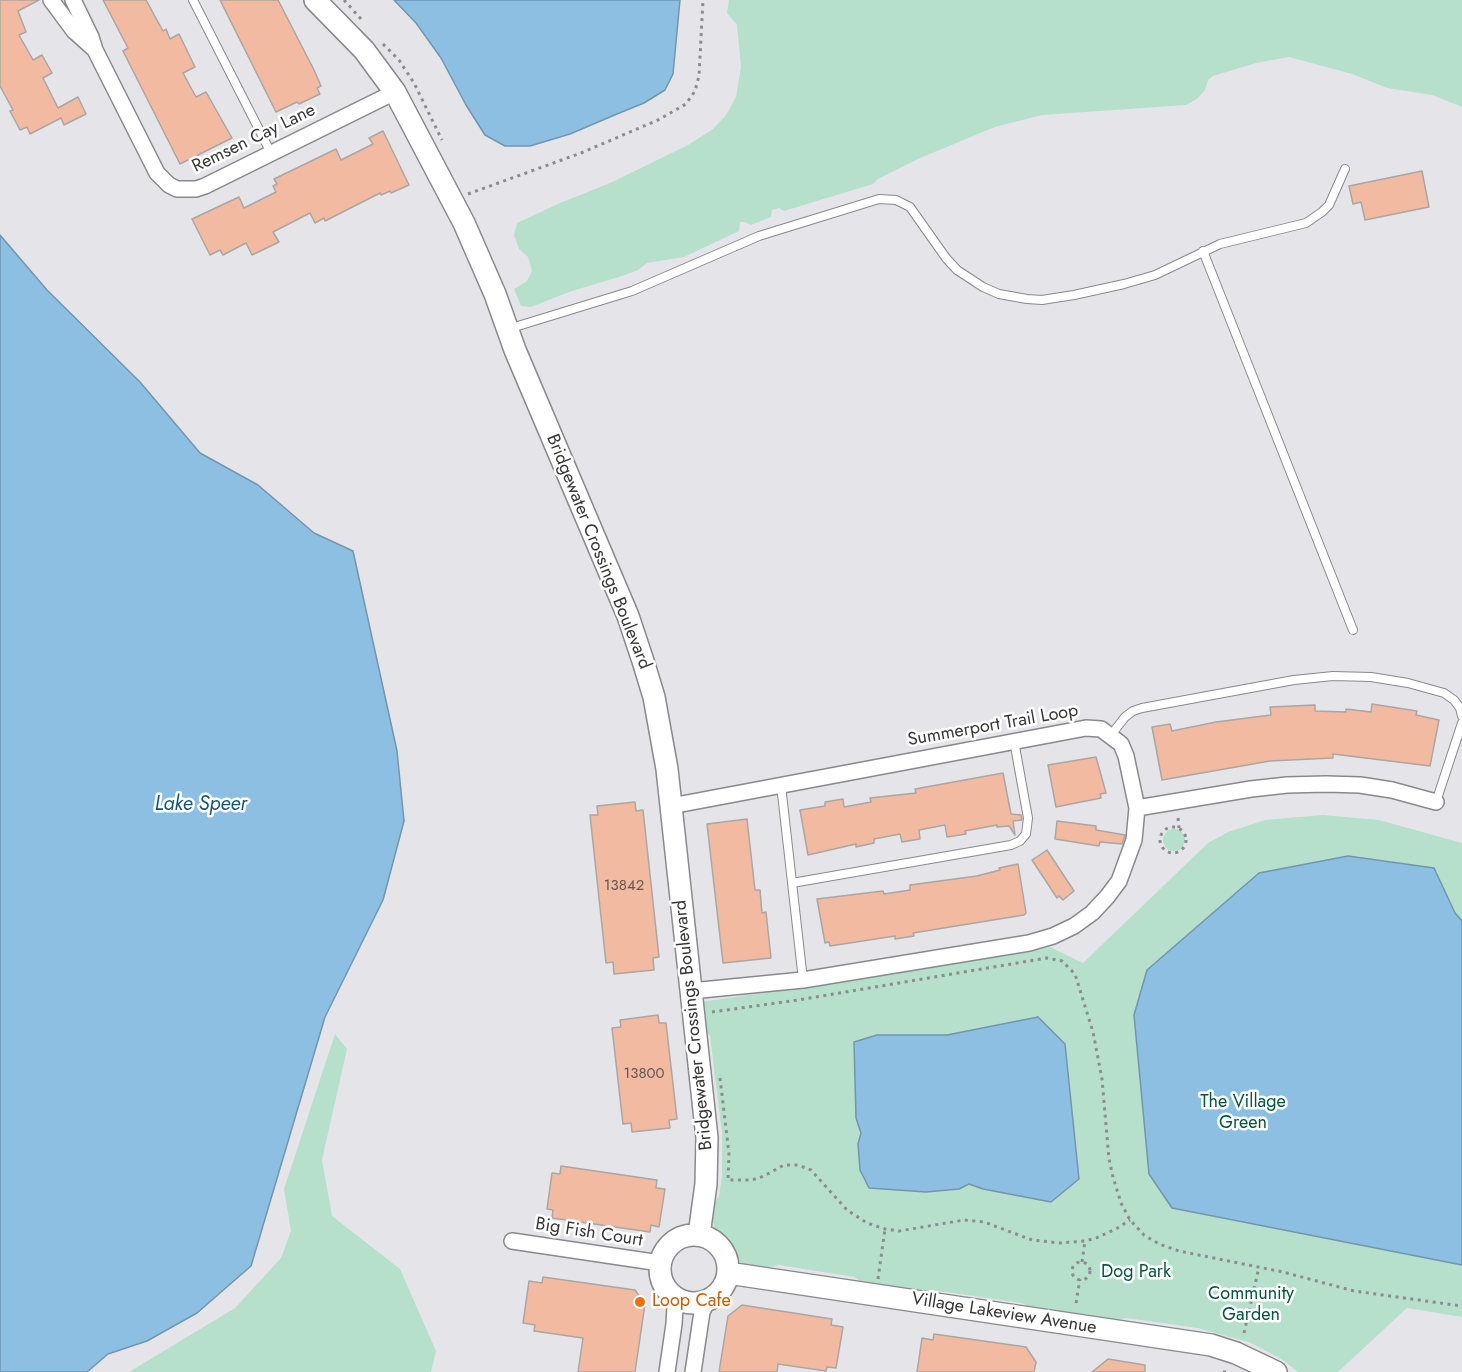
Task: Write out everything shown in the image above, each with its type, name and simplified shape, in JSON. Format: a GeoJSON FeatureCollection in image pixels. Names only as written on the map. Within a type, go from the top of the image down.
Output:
{"type":"FeatureCollection","features":[{"type":"Feature","properties":{"kind":"street","name":"Remsen Cay Lane"},"geometry":{"type":"LineString","coordinates":[[51,0],[74,32],[95,50]]}},
{"type":"Feature","properties":{"kind":"street","name":"Remsen Cay Lane"},"geometry":{"type":"LineString","coordinates":[[73,0],[95,50],[157,172],[169,186],[177,189],[196,189],[396,92]]}},
{"type":"Feature","properties":{"kind":"street","name":"Bridgewater Crossings Boulevard"},"geometry":{"type":"LineString","coordinates":[[315,0],[364,50],[396,92],[464,223],[628,616],[643,661],[654,697],[663,740],[707,1138],[706,1184],[699,1235]]}},
{"type":"Feature","properties":{"kind":"street","name":"Summerport Trail Loop"},"geometry":{"type":"LineString","coordinates":[[671,806],[1086,728],[1101,729],[1111,735]]}},
{"type":"Feature","properties":{"kind":"street"},"geometry":{"type":"LineString","coordinates":[[691,990],[803,980],[1029,943],[1053,936],[1074,926],[1092,913],[1119,881],[1134,840],[1137,808],[1126,756],[1121,744],[1111,735]]}},
{"type":"Feature","properties":{"kind":"street"},"geometry":{"type":"LineString","coordinates":[[1137,808],[1251,789],[1316,784],[1359,785],[1392,790],[1436,802]]}},
{"type":"Feature","properties":{"kind":"street"},"geometry":{"type":"LineString","coordinates":[[667,1372],[675,1307],[674,1296],[663,1281],[660,1263],[668,1247],[674,1241],[690,1235],[699,1235],[708,1238],[721,1248],[726,1256],[728,1273],[721,1289],[708,1300],[700,1320],[693,1372]]}},
{"type":"Feature","properties":{"kind":"street","name":"Big Fish Court"},"geometry":{"type":"LineString","coordinates":[[512,1241],[660,1263]]}},
{"type":"Feature","properties":{"kind":"street","name":"Village Lakeview Avenue"},"geometry":{"type":"LineString","coordinates":[[728,1273],[1211,1345],[1236,1353],[1276,1372]]}},
{"type":"Feature","properties":{"kind":"street"},"geometry":{"type":"LineString","coordinates":[[674,1296],[690,1302],[708,1300]]}},
{"type":"Feature","properties":{"kind":"lane"},"geometry":{"type":"LineString","coordinates":[[193,0],[271,153]]}},
{"type":"Feature","properties":{"kind":"lane"},"geometry":{"type":"LineString","coordinates":[[507,329],[632,291],[759,236],[879,199],[896,200],[910,207],[946,258],[957,270],[983,287],[1012,297],[1035,300],[1059,298],[1124,284],[1168,270],[1203,251],[1236,239],[1296,226],[1315,218],[1329,205],[1345,169]]}},
{"type":"Feature","properties":{"kind":"lane"},"geometry":{"type":"LineString","coordinates":[[1203,251],[1353,630]]}},
{"type":"Feature","properties":{"kind":"lane"},"geometry":{"type":"LineString","coordinates":[[1111,735],[1125,717],[1142,708],[1294,680],[1333,676],[1408,683],[1444,693],[1454,700],[1462,716]]}},
{"type":"Feature","properties":{"kind":"lane"},"geometry":{"type":"LineString","coordinates":[[1436,802],[1462,723]]}},
{"type":"Feature","properties":{"kind":"lane"},"geometry":{"type":"LineString","coordinates":[[792,883],[1011,845],[1020,841],[1026,834],[1028,818],[1014,741]]}},
{"type":"Feature","properties":{"kind":"lane"},"geometry":{"type":"LineString","coordinates":[[781,785],[803,980]]}},
{"type":"Feature","properties":{"kind":"path"},"geometry":{"type":"LineString","coordinates":[[468,194],[592,149],[658,120],[686,104],[699,76],[703,0]]}},
{"type":"Feature","properties":{"kind":"path"},"geometry":{"type":"LineString","coordinates":[[1150,842],[1160,843],[1169,853],[1182,850],[1187,838],[1179,828],[1179,818]]}},
{"type":"Feature","properties":{"kind":"path"},"geometry":{"type":"LineString","coordinates":[[1160,843],[1164,831],[1171,827],[1179,828]]}},
{"type":"Feature","properties":{"kind":"path"},"geometry":{"type":"LineString","coordinates":[[712,1012],[798,1000],[1047,958],[1062,961],[1075,974],[1087,1009],[1102,1079],[1111,1168],[1121,1203],[1130,1220],[1144,1235],[1159,1244],[1179,1251],[1259,1267],[1380,1296],[1462,1306]]}},
{"type":"Feature","properties":{"kind":"path"},"geometry":{"type":"LineString","coordinates":[[728,1180],[752,1180],[784,1165],[798,1165],[811,1170],[847,1210],[867,1223],[885,1229],[908,1230],[924,1225],[964,1220],[992,1224],[1048,1243],[1085,1241],[1116,1229],[1130,1220]]}},
{"type":"Feature","properties":{"kind":"path"},"geometry":{"type":"LineString","coordinates":[[875,1295],[885,1229]]}},
{"type":"Feature","properties":{"kind":"path"},"geometry":{"type":"LineString","coordinates":[[1082,1262],[1085,1241]]}},
{"type":"Feature","properties":{"kind":"path"},"geometry":{"type":"LineString","coordinates":[[1082,1262],[1088,1265],[1090,1272],[1086,1278],[1080,1279],[1074,1275],[1073,1268],[1075,1264],[1082,1262]]}},
{"type":"Feature","properties":{"kind":"path"},"geometry":{"type":"LineString","coordinates":[[1245,1333],[1259,1267]]}},
{"type":"Feature","properties":{"kind":"path"},"geometry":{"type":"LineString","coordinates":[[1076,1303],[1080,1279]]}},
{"type":"Feature","properties":{"kind":"green space"},"geometry":{"type":"Polygon","coordinates":[[[729,0],[1462,0],[1462,107],[1432,95],[1387,88],[1352,74],[1289,57],[1256,63],[1213,76],[1208,80],[1205,90],[1197,99],[1186,105],[1042,115],[995,127],[920,158],[878,179],[873,184],[784,211],[779,208],[772,210],[771,217],[751,225],[740,222],[739,231],[684,257],[647,263],[638,270],[622,276],[569,292],[531,307],[521,306],[514,289],[527,281],[532,271],[528,257],[519,249],[514,235],[517,223],[610,183],[688,145],[713,129],[726,115],[736,97],[741,67],[737,25],[727,13],[729,0]]]}},
{"type":"Feature","properties":{"kind":"green space","name":"The Village Green"},"geometry":{"type":"Polygon","coordinates":[[[1323,815],[1379,820],[1462,843],[1462,1317],[1407,1308],[1338,1372],[1298,1372],[1283,1360],[1249,1342],[1197,1328],[1126,1318],[1115,1321],[1032,1309],[1022,1303],[932,1290],[921,1292],[867,1285],[854,1277],[779,1265],[761,1269],[747,1266],[740,1262],[730,1244],[714,1227],[713,1205],[719,1196],[722,1175],[722,1133],[710,1036],[704,1029],[701,1002],[1025,953],[1050,947],[1083,963],[1208,843],[1228,832],[1265,820],[1323,815]]]}},
{"type":"Feature","properties":{"kind":"green space"},"geometry":{"type":"Polygon","coordinates":[[[1174,829],[1182,832],[1185,840],[1182,848],[1174,851],[1166,848],[1163,840],[1166,832],[1174,829]]]}},
{"type":"Feature","properties":{"kind":"green space"},"geometry":{"type":"Polygon","coordinates":[[[335,1034],[347,1049],[322,1160],[332,1216],[400,1269],[436,1351],[431,1372],[129,1372],[235,1308],[281,1258],[291,1231],[284,1189],[335,1034]]]}},
{"type":"Feature","properties":{"kind":"water"},"geometry":{"type":"Polygon","coordinates":[[[394,0],[680,0],[673,74],[665,90],[644,103],[570,134],[530,146],[505,146],[485,135],[441,58],[416,23],[394,0]]]}},
{"type":"Feature","properties":{"kind":"water","name":"Lake Speer"},"geometry":{"type":"Polygon","coordinates":[[[0,235],[47,290],[140,382],[200,453],[258,485],[314,533],[353,551],[397,751],[404,821],[383,900],[325,1017],[251,1266],[197,1313],[147,1341],[108,1354],[87,1372],[0,1372],[0,235]]]}},
{"type":"Feature","properties":{"kind":"water"},"geometry":{"type":"Polygon","coordinates":[[[1348,856],[1434,868],[1455,913],[1462,921],[1462,1265],[1172,1208],[1149,1174],[1134,1015],[1147,970],[1259,873],[1348,856]]]}},
{"type":"Feature","properties":{"kind":"water"},"geometry":{"type":"Polygon","coordinates":[[[1038,1017],[1065,1044],[1079,1179],[1051,1202],[983,1189],[969,1184],[959,1189],[926,1192],[869,1188],[860,1170],[858,1144],[861,1133],[856,1118],[854,1042],[877,1035],[947,1035],[1038,1017]]]}},
{"type":"Feature","properties":{"kind":"building"},"geometry":{"type":"Polygon","coordinates":[[[0,0],[39,0],[18,11],[26,32],[19,35],[33,60],[42,55],[52,73],[43,78],[58,108],[78,97],[86,114],[64,125],[61,118],[30,134],[27,127],[20,130],[10,111],[13,110],[0,86],[0,0]]]}},
{"type":"Feature","properties":{"kind":"building"},"geometry":{"type":"Polygon","coordinates":[[[103,0],[146,0],[163,31],[166,29],[170,39],[179,34],[195,67],[183,73],[196,97],[206,92],[232,138],[180,164],[123,51],[128,48],[103,0]]]}},
{"type":"Feature","properties":{"kind":"building"},"geometry":{"type":"Polygon","coordinates":[[[220,0],[278,0],[314,70],[321,86],[317,88],[320,94],[276,112],[220,0]]]}},
{"type":"Feature","properties":{"kind":"building"},"geometry":{"type":"Polygon","coordinates":[[[383,131],[409,185],[391,193],[390,191],[381,195],[380,193],[325,221],[324,218],[315,223],[310,213],[273,232],[279,242],[252,255],[246,243],[223,255],[220,250],[210,255],[192,219],[239,197],[244,208],[276,192],[273,186],[277,184],[274,179],[336,149],[341,160],[373,144],[369,138],[383,131]]]}},
{"type":"Feature","properties":{"kind":"building"},"geometry":{"type":"Polygon","coordinates":[[[1422,171],[1429,207],[1365,220],[1361,202],[1353,204],[1349,186],[1422,171]]]}},
{"type":"Feature","properties":{"kind":"building"},"geometry":{"type":"Polygon","coordinates":[[[1372,704],[1417,711],[1416,715],[1439,720],[1430,766],[1333,754],[1333,758],[1270,761],[1162,780],[1152,727],[1170,724],[1172,731],[1216,722],[1271,715],[1270,707],[1315,705],[1315,711],[1346,712],[1346,709],[1371,712],[1372,704]]]}},
{"type":"Feature","properties":{"kind":"building"},"geometry":{"type":"Polygon","coordinates":[[[1096,757],[1106,793],[1100,794],[1101,798],[1056,807],[1048,765],[1096,757]]]}},
{"type":"Feature","properties":{"kind":"building"},"geometry":{"type":"Polygon","coordinates":[[[1003,773],[1011,814],[1021,815],[1022,820],[1013,821],[1015,835],[1009,826],[997,827],[997,825],[947,837],[945,825],[919,830],[920,839],[902,842],[900,834],[874,839],[874,843],[856,847],[856,844],[808,855],[800,810],[825,806],[825,802],[843,799],[844,807],[871,802],[870,798],[916,793],[915,789],[1003,773]]]}},
{"type":"Feature","properties":{"kind":"building"},"geometry":{"type":"Polygon","coordinates":[[[635,802],[636,811],[643,810],[659,957],[653,958],[654,970],[614,974],[613,962],[606,963],[590,815],[598,815],[597,806],[635,802]]]}},
{"type":"Feature","properties":{"kind":"building"},"geometry":{"type":"Polygon","coordinates":[[[747,819],[755,890],[760,890],[762,913],[766,912],[771,958],[723,963],[707,824],[747,819]]]}},
{"type":"Feature","properties":{"kind":"building"},"geometry":{"type":"Polygon","coordinates":[[[1057,821],[1096,826],[1096,830],[1125,835],[1122,844],[1100,842],[1099,846],[1055,839],[1057,821]]]}},
{"type":"Feature","properties":{"kind":"building"},"geometry":{"type":"Polygon","coordinates":[[[1047,850],[1074,891],[1063,900],[1059,896],[1057,898],[1032,860],[1047,850]]]}},
{"type":"Feature","properties":{"kind":"building"},"geometry":{"type":"Polygon","coordinates":[[[1018,864],[1026,913],[1024,915],[913,933],[914,936],[895,939],[895,936],[830,946],[829,942],[825,943],[817,899],[910,890],[910,885],[977,876],[1018,864]]]}},
{"type":"Feature","properties":{"kind":"building"},"geometry":{"type":"Polygon","coordinates":[[[658,1015],[659,1023],[666,1023],[677,1119],[669,1120],[670,1128],[632,1132],[631,1123],[623,1124],[612,1028],[621,1027],[620,1020],[658,1015]]]}},
{"type":"Feature","properties":{"kind":"building"},"geometry":{"type":"Polygon","coordinates":[[[561,1166],[657,1180],[656,1188],[665,1189],[659,1227],[651,1225],[650,1232],[552,1218],[553,1210],[547,1209],[552,1173],[560,1174],[561,1166]]]}},
{"type":"Feature","properties":{"kind":"building"},"geometry":{"type":"Polygon","coordinates":[[[543,1277],[635,1290],[645,1304],[635,1372],[578,1372],[583,1338],[534,1331],[535,1325],[523,1323],[529,1281],[542,1283],[543,1277]]]}},
{"type":"Feature","properties":{"kind":"building"},"geometry":{"type":"Polygon","coordinates":[[[742,1305],[832,1319],[831,1325],[843,1327],[836,1368],[827,1367],[826,1371],[778,1364],[777,1372],[719,1372],[728,1316],[742,1305]]]}},
{"type":"Feature","properties":{"kind":"building"},"geometry":{"type":"Polygon","coordinates":[[[934,1334],[1026,1347],[1036,1362],[1034,1372],[917,1372],[922,1338],[933,1340],[934,1334]]]}},
{"type":"Feature","properties":{"kind":"building"},"geometry":{"type":"Polygon","coordinates":[[[1108,1359],[1145,1365],[1145,1372],[1092,1372],[1108,1359]]]}},
{"type":"Feature","properties":{"kind":"place","name":"Loop Cafe"},"geometry":{"type":"Point","coordinates":[640,1302]}},
{"type":"Feature","properties":{"kind":"park label","name":"Dog Park"},"geometry":{"type":"Point","coordinates":[1136,1273]}},
{"type":"Feature","properties":{"kind":"park label","name":"Community Garden"},"geometry":{"type":"Point","coordinates":[1251,1305]}}]}
